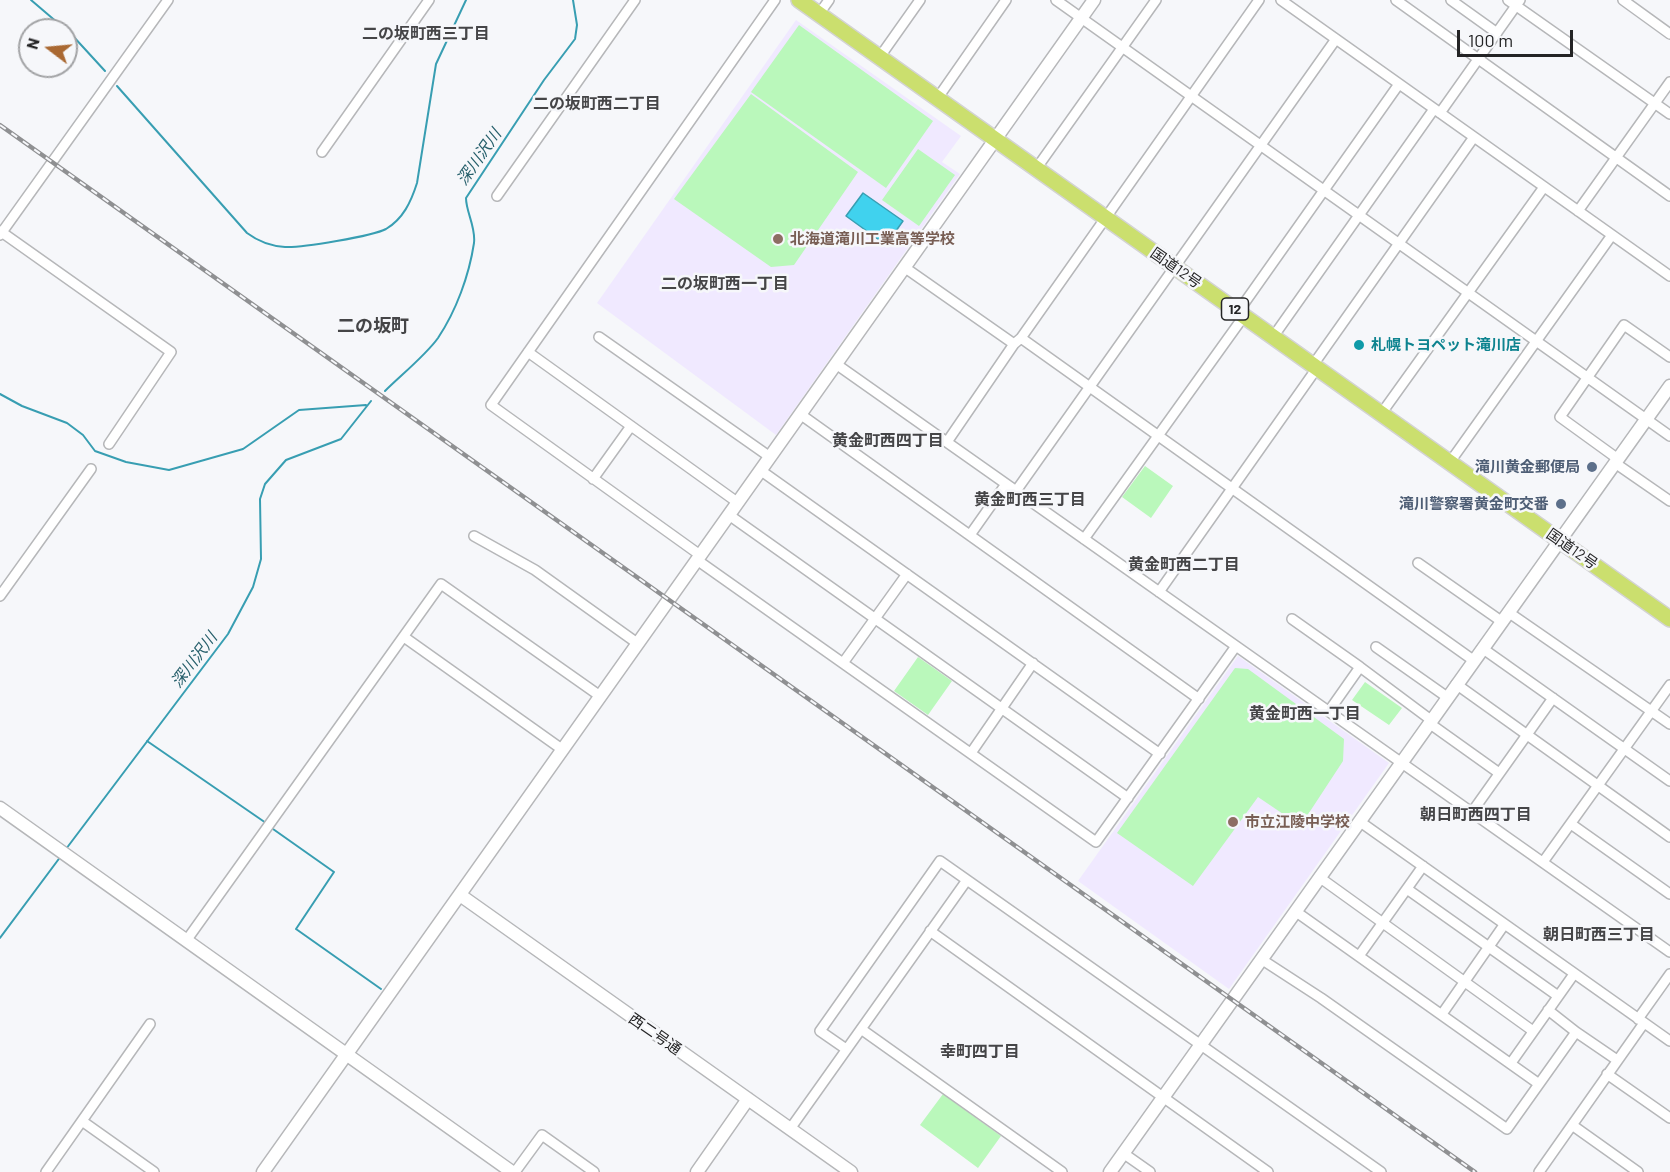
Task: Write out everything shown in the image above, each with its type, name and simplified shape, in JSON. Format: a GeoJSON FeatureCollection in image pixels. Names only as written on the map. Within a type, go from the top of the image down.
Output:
{"type":"FeatureCollection","features":[{"type":"Feature","properties":{"kind":"highway","name":"国道12号"},"geometry":{"type":"LineString","coordinates":[[799,0],[1670,619]]}},
{"type":"Feature","properties":{"kind":"street"},"geometry":{"type":"LineString","coordinates":[[109,444],[171,352],[1,233],[168,0]]}},
{"type":"Feature","properties":{"kind":"street"},"geometry":{"type":"LineString","coordinates":[[322,152],[429,0]]}},
{"type":"Feature","properties":{"kind":"street"},"geometry":{"type":"LineString","coordinates":[[497,196],[635,0]]}},
{"type":"Feature","properties":{"kind":"street"},"geometry":{"type":"LineString","coordinates":[[775,0],[490,405],[843,663],[1096,842],[1236,646]]}},
{"type":"Feature","properties":{"kind":"street"},"geometry":{"type":"LineString","coordinates":[[819,14],[829,0]]}},
{"type":"Feature","properties":{"kind":"street"},"geometry":{"type":"LineString","coordinates":[[879,58],[920,0]]}},
{"type":"Feature","properties":{"kind":"street"},"geometry":{"type":"LineString","coordinates":[[937,99],[1006,0]]}},
{"type":"Feature","properties":{"kind":"street"},"geometry":{"type":"LineString","coordinates":[[1056,0],[1670,436]]}},
{"type":"Feature","properties":{"kind":"street"},"geometry":{"type":"LineString","coordinates":[[262,1172],[1094,0]]}},
{"type":"Feature","properties":{"kind":"street"},"geometry":{"type":"LineString","coordinates":[[1036,169],[1156,0]]}},
{"type":"Feature","properties":{"kind":"street"},"geometry":{"type":"LineString","coordinates":[[946,442],[1259,0]]}},
{"type":"Feature","properties":{"kind":"street"},"geometry":{"type":"LineString","coordinates":[[1281,0],[1670,276]]}},
{"type":"Feature","properties":{"kind":"street"},"geometry":{"type":"LineString","coordinates":[[1396,0],[1670,196]]}},
{"type":"Feature","properties":{"kind":"street"},"geometry":{"type":"LineString","coordinates":[[1451,0],[1497,33]]}},
{"type":"Feature","properties":{"kind":"street"},"geometry":{"type":"LineString","coordinates":[[1623,0],[1670,34]]}},
{"type":"Feature","properties":{"kind":"street"},"geometry":{"type":"LineString","coordinates":[[1273,337],[1359,216],[1497,33],[1515,2],[1670,114]]}},
{"type":"Feature","properties":{"kind":"street"},"geometry":{"type":"LineString","coordinates":[[1016,491],[1336,39]]}},
{"type":"Feature","properties":{"kind":"street"},"geometry":{"type":"LineString","coordinates":[[1578,211],[1670,82]]}},
{"type":"Feature","properties":{"kind":"street"},"geometry":{"type":"LineString","coordinates":[[1084,539],[1399,84]]}},
{"type":"Feature","properties":{"kind":"street"},"geometry":{"type":"LineString","coordinates":[[1159,592],[1474,137]]}},
{"type":"Feature","properties":{"kind":"street"},"geometry":{"type":"LineString","coordinates":[[1381,414],[1544,187]]}},
{"type":"Feature","properties":{"kind":"street"},"geometry":{"type":"LineString","coordinates":[[1450,462],[1612,235]]}},
{"type":"Feature","properties":{"kind":"street"},"geometry":{"type":"LineString","coordinates":[[904,267],[1089,387],[1473,660]]}},
{"type":"Feature","properties":{"kind":"street"},"geometry":{"type":"LineString","coordinates":[[1670,357],[1624,325],[1560,417],[1670,501]]}},
{"type":"Feature","properties":{"kind":"street"},"geometry":{"type":"LineString","coordinates":[[599,337],[770,457]]}},
{"type":"Feature","properties":{"kind":"street"},"geometry":{"type":"LineString","coordinates":[[528,352],[737,502]]}},
{"type":"Feature","properties":{"kind":"street"},"geometry":{"type":"LineString","coordinates":[[836,364],[1670,952]]}},
{"type":"Feature","properties":{"kind":"street"},"geometry":{"type":"LineString","coordinates":[[1110,1172],[1670,386]]}},
{"type":"Feature","properties":{"kind":"street"},"geometry":{"type":"LineString","coordinates":[[800,414],[1199,699]]}},
{"type":"Feature","properties":{"kind":"street"},"geometry":{"type":"LineString","coordinates":[[593,479],[630,426]]}},
{"type":"Feature","properties":{"kind":"street"},"geometry":{"type":"LineString","coordinates":[[0,596],[91,469]]}},
{"type":"Feature","properties":{"kind":"street"},"geometry":{"type":"LineString","coordinates":[[760,470],[1160,754]]}},
{"type":"Feature","properties":{"kind":"street"},"geometry":{"type":"LineString","coordinates":[[970,535],[1006,484]]}},
{"type":"Feature","properties":{"kind":"street"},"geometry":{"type":"LineString","coordinates":[[729,514],[1128,798]]}},
{"type":"Feature","properties":{"kind":"street"},"geometry":{"type":"LineString","coordinates":[[474,536],[535,570],[637,643]]}},
{"type":"Feature","properties":{"kind":"street"},"geometry":{"type":"LineString","coordinates":[[1418,563],[1670,724]]}},
{"type":"Feature","properties":{"kind":"street"},"geometry":{"type":"LineString","coordinates":[[843,663],[907,574]]}},
{"type":"Feature","properties":{"kind":"street"},"geometry":{"type":"LineString","coordinates":[[186,941],[441,584],[600,696]]}},
{"type":"Feature","properties":{"kind":"street"},"geometry":{"type":"LineString","coordinates":[[1292,619],[1360,667],[1499,773]]}},
{"type":"Feature","properties":{"kind":"street"},"geometry":{"type":"LineString","coordinates":[[404,636],[563,750]]}},
{"type":"Feature","properties":{"kind":"street"},"geometry":{"type":"LineString","coordinates":[[1376,646],[1447,697]]}},
{"type":"Feature","properties":{"kind":"street"},"geometry":{"type":"LineString","coordinates":[[1482,648],[1670,781]]}},
{"type":"Feature","properties":{"kind":"street"},"geometry":{"type":"LineString","coordinates":[[971,753],[1033,663]]}},
{"type":"Feature","properties":{"kind":"street"},"geometry":{"type":"LineString","coordinates":[[1329,711],[1360,667]]}},
{"type":"Feature","properties":{"kind":"street"},"geometry":{"type":"LineString","coordinates":[[1456,684],[1670,837]]}},
{"type":"Feature","properties":{"kind":"street"},"geometry":{"type":"LineString","coordinates":[[1543,862],[1670,685]]}},
{"type":"Feature","properties":{"kind":"street"},"geometry":{"type":"LineString","coordinates":[[1472,812],[1553,698]]}},
{"type":"Feature","properties":{"kind":"street"},"geometry":{"type":"LineString","coordinates":[[0,807],[514,1172],[542,1135],[594,1172]]}},
{"type":"Feature","properties":{"kind":"street"},"geometry":{"type":"LineString","coordinates":[[1359,821],[1670,1041]]}},
{"type":"Feature","properties":{"kind":"street"},"geometry":{"type":"LineString","coordinates":[[1571,824],[1670,894]]}},
{"type":"Feature","properties":{"kind":"street"},"geometry":{"type":"LineString","coordinates":[[846,1049],[820,1031],[940,861],[1381,1172]]}},
{"type":"Feature","properties":{"kind":"street"},"geometry":{"type":"LineString","coordinates":[[1359,956],[1423,866]]}},
{"type":"Feature","properties":{"kind":"street"},"geometry":{"type":"LineString","coordinates":[[1319,877],[1533,1031]]}},
{"type":"Feature","properties":{"kind":"street"},"geometry":{"type":"LineString","coordinates":[[790,1129],[967,879]]}},
{"type":"Feature","properties":{"kind":"street"},"geometry":{"type":"LineString","coordinates":[[1407,889],[1558,996]]}},
{"type":"Feature","properties":{"kind":"street","name":"西二号通"},"geometry":{"type":"LineString","coordinates":[[460,895],[851,1172]]}},
{"type":"Feature","properties":{"kind":"street"},"geometry":{"type":"LineString","coordinates":[[1295,911],[1539,1084]]}},
{"type":"Feature","properties":{"kind":"street"},"geometry":{"type":"LineString","coordinates":[[1442,1014],[1504,925]]}},
{"type":"Feature","properties":{"kind":"street"},"geometry":{"type":"LineString","coordinates":[[930,931],[1268,1172]]}},
{"type":"Feature","properties":{"kind":"street"},"geometry":{"type":"LineString","coordinates":[[1261,959],[1321,998],[1507,1129],[1576,1032]]}},
{"type":"Feature","properties":{"kind":"street"},"geometry":{"type":"LineString","coordinates":[[1511,1063],[1574,974]]}},
{"type":"Feature","properties":{"kind":"street"},"geometry":{"type":"LineString","coordinates":[[1539,1172],[1617,1060],[1670,974]]}},
{"type":"Feature","properties":{"kind":"street"},"geometry":{"type":"LineString","coordinates":[[1548,1010],[1617,1060]]}},
{"type":"Feature","properties":{"kind":"street"},"geometry":{"type":"LineString","coordinates":[[46,1172],[150,1024]]}},
{"type":"Feature","properties":{"kind":"street"},"geometry":{"type":"LineString","coordinates":[[861,1029],[1062,1172]]}},
{"type":"Feature","properties":{"kind":"street"},"geometry":{"type":"LineString","coordinates":[[1607,1074],[1670,1118]]}},
{"type":"Feature","properties":{"kind":"street"},"geometry":{"type":"LineString","coordinates":[[697,1172],[748,1099]]}},
{"type":"Feature","properties":{"kind":"street"},"geometry":{"type":"LineString","coordinates":[[82,1120],[154,1172]]}},
{"type":"Feature","properties":{"kind":"street"},"geometry":{"type":"LineString","coordinates":[[1572,1125],[1638,1172]]}},
{"type":"Feature","properties":{"kind":"street"},"geometry":{"type":"LineString","coordinates":[[1123,1153],[1150,1172]]}},
{"type":"Feature","properties":{"kind":"shaded area","name":"北海道滝川工業高等学校"},"geometry":{"type":"Polygon","coordinates":[[[796,20],[961,136],[942,162],[960,174],[776,435],[597,303],[796,20]]]}},
{"type":"Feature","properties":{"kind":"shaded area","name":"市立江陵中学校"},"geometry":{"type":"Polygon","coordinates":[[[1238,656],[1389,763],[1229,989],[1078,881],[1238,656]]]}},
{"type":"Feature","properties":{"kind":"green space"},"geometry":{"type":"Polygon","coordinates":[[[799,25],[933,121],[886,188],[751,92],[799,25]]]}},
{"type":"Feature","properties":{"kind":"green space"},"geometry":{"type":"Polygon","coordinates":[[[751,94],[858,172],[794,265],[771,267],[674,199],[751,94]]]}},
{"type":"Feature","properties":{"kind":"green space"},"geometry":{"type":"Polygon","coordinates":[[[918,149],[955,175],[919,226],[882,200],[918,149]]]}},
{"type":"Feature","properties":{"kind":"green space"},"geometry":{"type":"Polygon","coordinates":[[[1145,466],[1173,486],[1151,518],[1122,497],[1145,466]]]}},
{"type":"Feature","properties":{"kind":"green space"},"geometry":{"type":"Polygon","coordinates":[[[918,657],[952,681],[928,715],[894,691],[918,657]]]}},
{"type":"Feature","properties":{"kind":"green space"},"geometry":{"type":"Polygon","coordinates":[[[1235,668],[1248,669],[1344,739],[1343,761],[1305,819],[1292,820],[1258,797],[1193,886],[1117,833],[1235,668]]]}},
{"type":"Feature","properties":{"kind":"green space"},"geometry":{"type":"Polygon","coordinates":[[[1365,682],[1402,708],[1389,725],[1352,700],[1365,682]]]}},
{"type":"Feature","properties":{"kind":"green space"},"geometry":{"type":"Polygon","coordinates":[[[943,1094],[1001,1136],[978,1168],[920,1125],[943,1094]]]}},
{"type":"Feature","properties":{"kind":"water"},"geometry":{"type":"Polygon","coordinates":[[[863,193],[903,221],[886,245],[846,216],[863,193]]]}},
{"type":"Feature","properties":{"kind":"waterway"},"geometry":{"type":"LineString","coordinates":[[31,0],[72,35],[105,71]]}},
{"type":"Feature","properties":{"kind":"waterway"},"geometry":{"type":"LineString","coordinates":[[117,86],[247,233],[256,239],[274,246],[293,247],[367,235],[392,225],[402,215],[412,197],[417,183],[436,64],[466,0]]}},
{"type":"Feature","properties":{"kind":"waterway","name":"深川沢川"},"geometry":{"type":"LineString","coordinates":[[385,391],[433,345],[451,316],[465,280],[474,243],[474,231],[466,198],[544,80],[575,39],[577,25],[573,0]]}},
{"type":"Feature","properties":{"kind":"waterway"},"geometry":{"type":"LineString","coordinates":[[0,394],[22,406],[67,423],[83,435],[95,451],[126,462],[169,470],[243,449],[299,410],[366,405]]}},
{"type":"Feature","properties":{"kind":"waterway","name":"深川沢川"},"geometry":{"type":"LineString","coordinates":[[66,849],[228,634],[253,587],[261,559],[260,499],[265,484],[286,460],[341,439],[371,401]]}},
{"type":"Feature","properties":{"kind":"waterway"},"geometry":{"type":"LineString","coordinates":[[147,741],[266,823]]}},
{"type":"Feature","properties":{"kind":"waterway"},"geometry":{"type":"LineString","coordinates":[[273,829],[334,872],[296,929],[381,989]]}},
{"type":"Feature","properties":{"kind":"waterway","name":"深川沢川"},"geometry":{"type":"LineString","coordinates":[[0,938],[61,856]]}},
{"type":"Feature","properties":{"kind":"railway"},"geometry":{"type":"LineString","coordinates":[[0,125],[1475,1172]]}},
{"type":"Feature","properties":{"kind":"place","name":"北海道滝川工業高等学校"},"geometry":{"type":"Point","coordinates":[778,239]}},
{"type":"Feature","properties":{"kind":"place","name":"札幌トヨペット滝川店"},"geometry":{"type":"Point","coordinates":[1359,345]}},
{"type":"Feature","properties":{"kind":"place","name":"滝川黄金郵便局"},"geometry":{"type":"Point","coordinates":[1592,467]}},
{"type":"Feature","properties":{"kind":"place","name":"滝川警察署黄金町交番"},"geometry":{"type":"Point","coordinates":[1561,504]}},
{"type":"Feature","properties":{"kind":"place","name":"市立江陵中学校"},"geometry":{"type":"Point","coordinates":[1233,822]}},
{"type":"Feature","properties":{"kind":"district","name":"二の坂町西三丁目"},"geometry":{"type":"Point","coordinates":[426,34]}},
{"type":"Feature","properties":{"kind":"district","name":"二の坂町西二丁目"},"geometry":{"type":"Point","coordinates":[597,104]}},
{"type":"Feature","properties":{"kind":"district","name":"二の坂町西一丁目"},"geometry":{"type":"Point","coordinates":[725,284]}},
{"type":"Feature","properties":{"kind":"district","name":"二の坂町"},"geometry":{"type":"Point","coordinates":[373,326]}},
{"type":"Feature","properties":{"kind":"district","name":"黄金町西四丁目"},"geometry":{"type":"Point","coordinates":[888,441]}},
{"type":"Feature","properties":{"kind":"district","name":"黄金町西三丁目"},"geometry":{"type":"Point","coordinates":[1030,500]}},
{"type":"Feature","properties":{"kind":"district","name":"黄金町西二丁目"},"geometry":{"type":"Point","coordinates":[1184,565]}},
{"type":"Feature","properties":{"kind":"district","name":"黄金町西一丁目"},"geometry":{"type":"Point","coordinates":[1305,714]}},
{"type":"Feature","properties":{"kind":"district","name":"朝日町西四丁目"},"geometry":{"type":"Point","coordinates":[1476,815]}},
{"type":"Feature","properties":{"kind":"district","name":"朝日町西三丁目"},"geometry":{"type":"Point","coordinates":[1599,935]}},
{"type":"Feature","properties":{"kind":"district","name":"幸町四丁目"},"geometry":{"type":"Point","coordinates":[980,1052]}}]}
